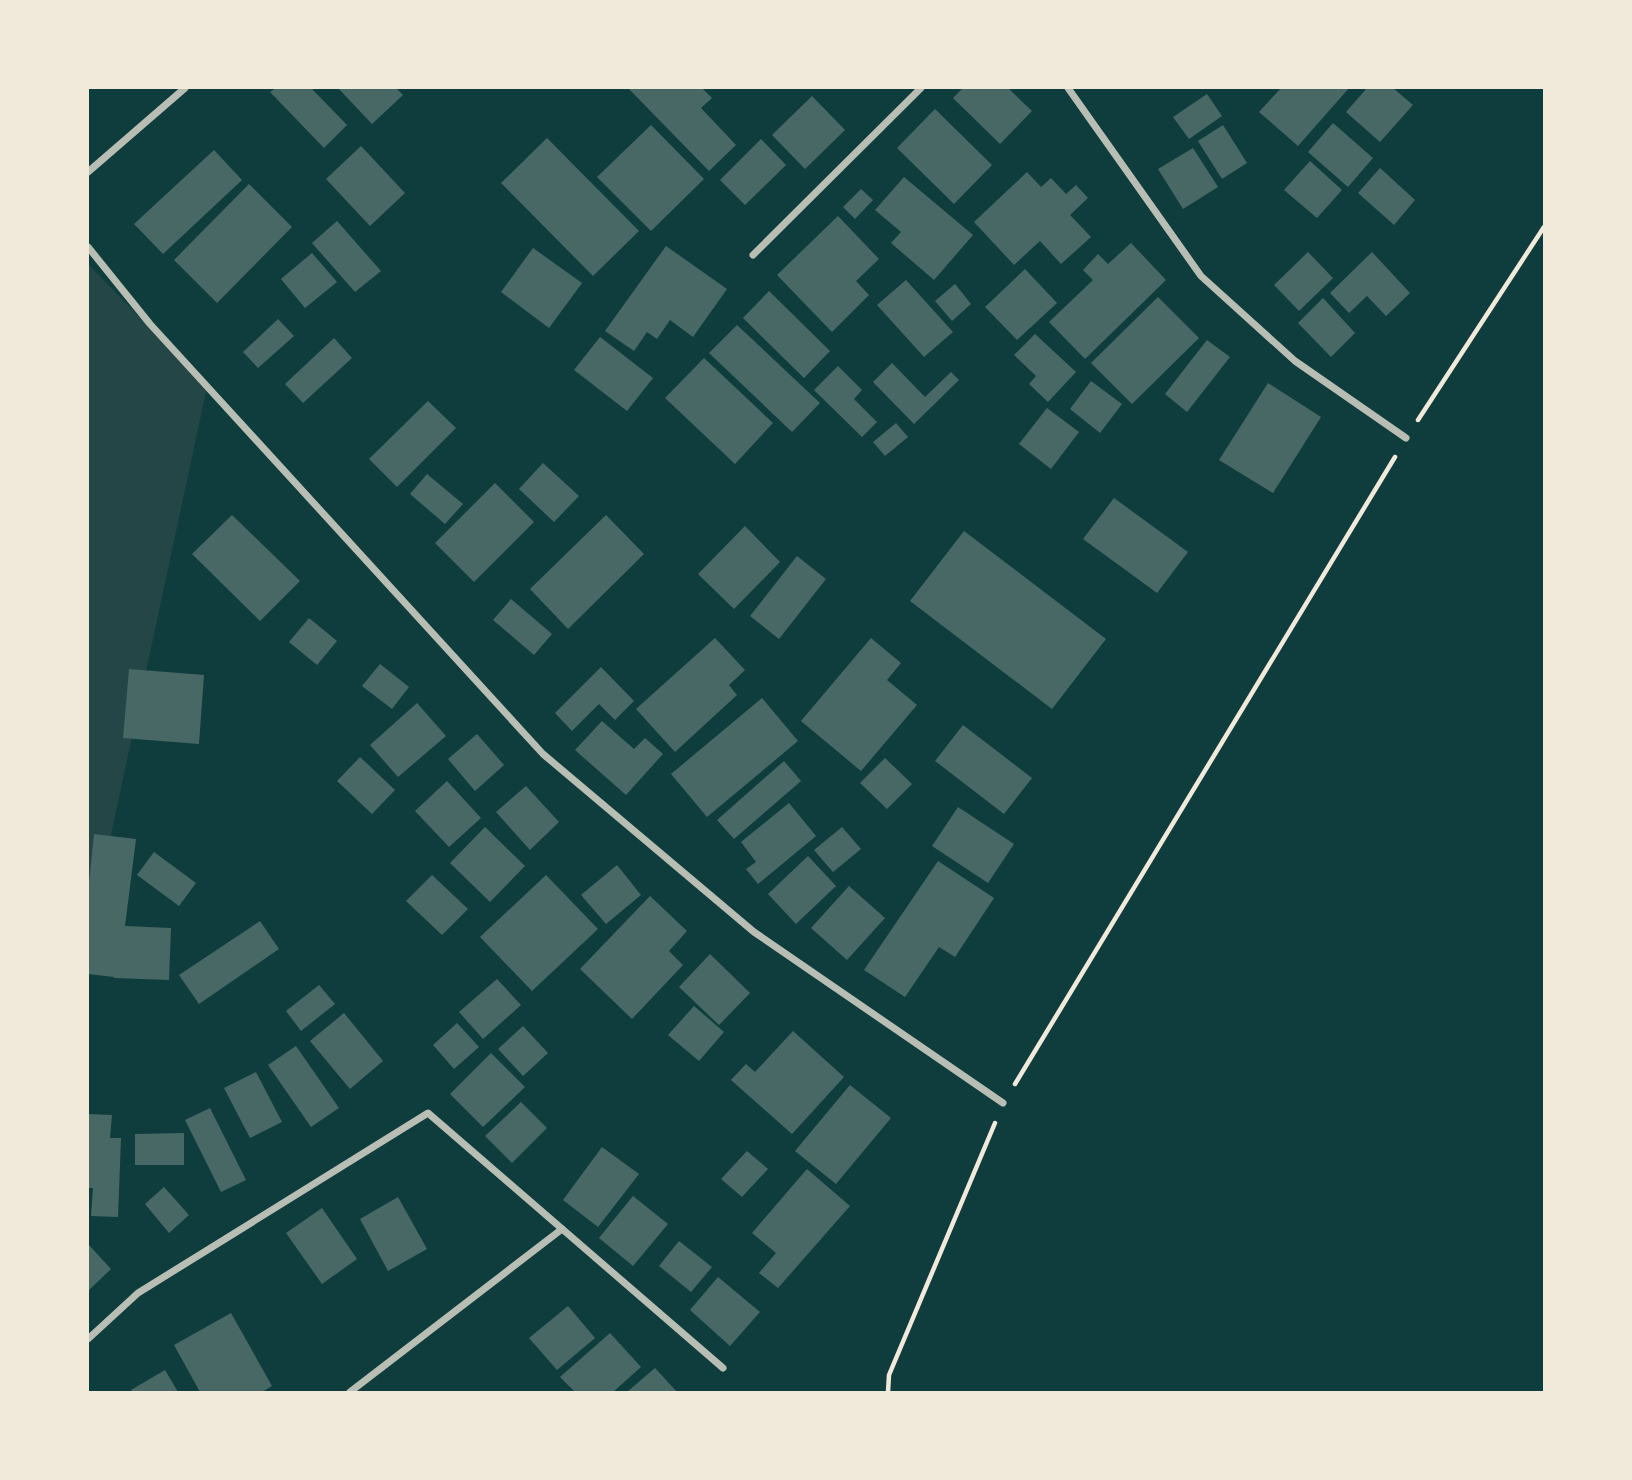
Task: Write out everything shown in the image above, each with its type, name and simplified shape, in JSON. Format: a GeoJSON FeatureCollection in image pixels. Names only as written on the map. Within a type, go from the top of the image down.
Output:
{"type":"FeatureCollection","features":[{"type":"Feature","properties":{"kind":"street"},"geometry":{"type":"LineString","coordinates":[[88,172],[186,88]]}},
{"type":"Feature","properties":{"kind":"street"},"geometry":{"type":"LineString","coordinates":[[753,255],[922,88]]}},
{"type":"Feature","properties":{"kind":"street"},"geometry":{"type":"LineString","coordinates":[[1068,88],[1201,276],[1295,361],[1406,438]]}},
{"type":"Feature","properties":{"kind":"street"},"geometry":{"type":"LineString","coordinates":[[88,247],[150,324],[543,754],[754,932],[1003,1103]]}},
{"type":"Feature","properties":{"kind":"street"},"geometry":{"type":"LineString","coordinates":[[88,1339],[138,1293],[428,1113],[723,1368]]}},
{"type":"Feature","properties":{"kind":"street"},"geometry":{"type":"LineString","coordinates":[[350,1392],[562,1229]]}},
{"type":"Feature","properties":{"kind":"path"},"geometry":{"type":"LineString","coordinates":[[888,1392],[889,1375],[1003,1103],[1406,438],[1545,227]]}},
{"type":"Feature","properties":{"kind":"shaded area"},"geometry":{"type":"Polygon","coordinates":[[[88,264],[207,387],[88,942],[88,264]]]}},
{"type":"Feature","properties":{"kind":"building"},"geometry":{"type":"Polygon","coordinates":[[[276,88],[311,88],[347,125],[324,148],[270,92],[276,88]]]}},
{"type":"Feature","properties":{"kind":"building"},"geometry":{"type":"Polygon","coordinates":[[[338,88],[396,88],[403,95],[372,124],[338,88]]]}},
{"type":"Feature","properties":{"kind":"building"},"geometry":{"type":"Polygon","coordinates":[[[628,88],[702,88],[712,98],[701,108],[736,145],[709,171],[628,88]]]}},
{"type":"Feature","properties":{"kind":"building"},"geometry":{"type":"Polygon","coordinates":[[[963,88],[1008,88],[1032,111],[1000,144],[953,98],[963,88]]]}},
{"type":"Feature","properties":{"kind":"building"},"geometry":{"type":"Polygon","coordinates":[[[1281,88],[1349,88],[1298,146],[1259,112],[1281,88]]]}},
{"type":"Feature","properties":{"kind":"building"},"geometry":{"type":"Polygon","coordinates":[[[1367,88],[1393,88],[1413,105],[1380,142],[1346,112],[1367,88]]]}},
{"type":"Feature","properties":{"kind":"building"},"geometry":{"type":"Polygon","coordinates":[[[1207,94],[1222,116],[1189,139],[1173,117],[1207,94]]]}},
{"type":"Feature","properties":{"kind":"building"},"geometry":{"type":"Polygon","coordinates":[[[812,96],[845,130],[805,169],[772,135],[812,96]]]}},
{"type":"Feature","properties":{"kind":"building"},"geometry":{"type":"Polygon","coordinates":[[[935,109],[992,165],[954,204],[897,148],[935,109]]]}},
{"type":"Feature","properties":{"kind":"building"},"geometry":{"type":"Polygon","coordinates":[[[1333,123],[1373,158],[1348,187],[1308,152],[1333,123]]]}},
{"type":"Feature","properties":{"kind":"building"},"geometry":{"type":"Polygon","coordinates":[[[651,125],[704,179],[651,231],[597,177],[651,125]]]}},
{"type":"Feature","properties":{"kind":"building"},"geometry":{"type":"Polygon","coordinates":[[[1223,125],[1247,163],[1222,179],[1198,141],[1223,125]]]}},
{"type":"Feature","properties":{"kind":"building"},"geometry":{"type":"Polygon","coordinates":[[[547,138],[639,231],[593,276],[501,183],[547,138]]]}},
{"type":"Feature","properties":{"kind":"building"},"geometry":{"type":"Polygon","coordinates":[[[761,139],[786,165],[745,205],[720,180],[761,139]]]}},
{"type":"Feature","properties":{"kind":"building"},"geometry":{"type":"Polygon","coordinates":[[[361,146],[405,193],[370,226],[326,179],[361,146]]]}},
{"type":"Feature","properties":{"kind":"building"},"geometry":{"type":"Polygon","coordinates":[[[1193,148],[1218,187],[1183,209],[1158,169],[1193,148]]]}},
{"type":"Feature","properties":{"kind":"building"},"geometry":{"type":"Polygon","coordinates":[[[214,150],[242,180],[163,254],[134,224],[214,150]]]}},
{"type":"Feature","properties":{"kind":"building"},"geometry":{"type":"Polygon","coordinates":[[[1310,161],[1342,190],[1317,218],[1284,190],[1310,161]]]}},
{"type":"Feature","properties":{"kind":"building"},"geometry":{"type":"Polygon","coordinates":[[[1380,168],[1415,200],[1394,225],[1358,193],[1380,168]]]}},
{"type":"Feature","properties":{"kind":"building"},"geometry":{"type":"Polygon","coordinates":[[[1027,172],[1041,187],[1051,178],[1066,194],[1076,185],[1088,198],[1070,215],[1091,237],[1061,264],[1040,241],[1014,265],[974,222],[1027,172]]]}},
{"type":"Feature","properties":{"kind":"building"},"geometry":{"type":"Polygon","coordinates":[[[904,177],[973,235],[934,280],[891,243],[901,232],[875,210],[904,177]]]}},
{"type":"Feature","properties":{"kind":"building"},"geometry":{"type":"Polygon","coordinates":[[[249,184],[292,227],[217,303],[174,260],[249,184]]]}},
{"type":"Feature","properties":{"kind":"building"},"geometry":{"type":"Polygon","coordinates":[[[861,189],[873,200],[855,219],[843,207],[861,189]]]}},
{"type":"Feature","properties":{"kind":"building"},"geometry":{"type":"Polygon","coordinates":[[[838,216],[879,259],[856,281],[869,295],[832,332],[777,275],[838,216]]]}},
{"type":"Feature","properties":{"kind":"building"},"geometry":{"type":"Polygon","coordinates":[[[337,221],[381,271],[355,292],[312,243],[337,221]]]}},
{"type":"Feature","properties":{"kind":"building"},"geometry":{"type":"Polygon","coordinates":[[[1131,243],[1166,280],[1085,359],[1049,322],[1093,280],[1083,270],[1098,254],[1108,264],[1131,243]]]}},
{"type":"Feature","properties":{"kind":"building"},"geometry":{"type":"Polygon","coordinates":[[[666,246],[727,289],[693,337],[670,320],[657,339],[647,332],[634,351],[605,331],[666,246]]]}},
{"type":"Feature","properties":{"kind":"building"},"geometry":{"type":"Polygon","coordinates":[[[533,248],[582,283],[549,328],[501,292],[533,248]]]}},
{"type":"Feature","properties":{"kind":"building"},"geometry":{"type":"Polygon","coordinates":[[[1308,252],[1333,278],[1299,311],[1274,285],[1308,252]]]}},
{"type":"Feature","properties":{"kind":"building"},"geometry":{"type":"Polygon","coordinates":[[[1372,252],[1410,293],[1386,316],[1367,296],[1349,313],[1330,293],[1372,252]]]}},
{"type":"Feature","properties":{"kind":"building"},"geometry":{"type":"Polygon","coordinates":[[[312,253],[337,282],[305,308],[281,279],[312,253]]]}},
{"type":"Feature","properties":{"kind":"building"},"geometry":{"type":"Polygon","coordinates":[[[1025,269],[1057,303],[1017,340],[985,307],[1025,269]]]}},
{"type":"Feature","properties":{"kind":"building"},"geometry":{"type":"Polygon","coordinates":[[[906,280],[953,332],[924,357],[877,305],[906,280]]]}},
{"type":"Feature","properties":{"kind":"building"},"geometry":{"type":"Polygon","coordinates":[[[955,284],[971,304],[952,321],[935,301],[955,284]]]}},
{"type":"Feature","properties":{"kind":"building"},"geometry":{"type":"Polygon","coordinates":[[[769,291],[830,351],[804,378],[743,318],[769,291]]]}},
{"type":"Feature","properties":{"kind":"building"},"geometry":{"type":"Polygon","coordinates":[[[1158,297],[1199,338],[1132,404],[1091,363],[1158,297]]]}},
{"type":"Feature","properties":{"kind":"building"},"geometry":{"type":"Polygon","coordinates":[[[1323,298],[1355,333],[1331,357],[1298,323],[1323,298]]]}},
{"type":"Feature","properties":{"kind":"building"},"geometry":{"type":"Polygon","coordinates":[[[278,319],[294,336],[258,368],[243,352],[278,319]]]}},
{"type":"Feature","properties":{"kind":"building"},"geometry":{"type":"Polygon","coordinates":[[[737,325],[820,403],[792,432],[709,353],[737,325]]]}},
{"type":"Feature","properties":{"kind":"building"},"geometry":{"type":"Polygon","coordinates":[[[1035,334],[1076,372],[1048,402],[1029,384],[1036,376],[1014,355],[1035,334]]]}},
{"type":"Feature","properties":{"kind":"building"},"geometry":{"type":"Polygon","coordinates":[[[600,337],[653,378],[627,411],[574,370],[600,337]]]}},
{"type":"Feature","properties":{"kind":"building"},"geometry":{"type":"Polygon","coordinates":[[[334,338],[352,358],[303,403],[285,384],[334,338]]]}},
{"type":"Feature","properties":{"kind":"building"},"geometry":{"type":"Polygon","coordinates":[[[1207,340],[1230,357],[1187,412],[1165,394],[1207,340]]]}},
{"type":"Feature","properties":{"kind":"building"},"geometry":{"type":"Polygon","coordinates":[[[704,358],[773,423],[735,464],[665,398],[704,358]]]}},
{"type":"Feature","properties":{"kind":"building"},"geometry":{"type":"Polygon","coordinates":[[[892,363],[925,397],[951,372],[959,380],[914,424],[873,382],[892,363]]]}},
{"type":"Feature","properties":{"kind":"building"},"geometry":{"type":"Polygon","coordinates":[[[838,366],[862,390],[854,399],[877,422],[862,437],[814,390],[838,366]]]}},
{"type":"Feature","properties":{"kind":"building"},"geometry":{"type":"Polygon","coordinates":[[[1091,381],[1122,404],[1100,433],[1070,409],[1091,381]]]}},
{"type":"Feature","properties":{"kind":"building"},"geometry":{"type":"Polygon","coordinates":[[[1268,383],[1321,417],[1273,493],[1219,460],[1268,383]]]}},
{"type":"Feature","properties":{"kind":"building"},"geometry":{"type":"Polygon","coordinates":[[[428,401],[456,428],[397,487],[369,459],[428,401]]]}},
{"type":"Feature","properties":{"kind":"building"},"geometry":{"type":"Polygon","coordinates":[[[1047,408],[1079,432],[1051,469],[1019,444],[1047,408]]]}},
{"type":"Feature","properties":{"kind":"building"},"geometry":{"type":"Polygon","coordinates":[[[896,423],[908,437],[885,456],[873,442],[896,423]]]}},
{"type":"Feature","properties":{"kind":"building"},"geometry":{"type":"Polygon","coordinates":[[[543,463],[579,496],[554,522],[519,489],[543,463]]]}},
{"type":"Feature","properties":{"kind":"building"},"geometry":{"type":"Polygon","coordinates":[[[427,474],[463,504],[445,524],[410,494],[427,474]]]}},
{"type":"Feature","properties":{"kind":"building"},"geometry":{"type":"Polygon","coordinates":[[[495,483],[534,522],[474,582],[435,543],[495,483]]]}},
{"type":"Feature","properties":{"kind":"building"},"geometry":{"type":"Polygon","coordinates":[[[1114,498],[1188,552],[1157,593],[1083,539],[1114,498]]]}},
{"type":"Feature","properties":{"kind":"building"},"geometry":{"type":"Polygon","coordinates":[[[232,515],[300,581],[260,621],[192,554],[232,515]]]}},
{"type":"Feature","properties":{"kind":"building"},"geometry":{"type":"Polygon","coordinates":[[[606,515],[644,554],[568,629],[530,589],[606,515]]]}},
{"type":"Feature","properties":{"kind":"building"},"geometry":{"type":"Polygon","coordinates":[[[745,526],[780,562],[734,609],[698,574],[745,526]]]}},
{"type":"Feature","properties":{"kind":"building"},"geometry":{"type":"Polygon","coordinates":[[[964,531],[1106,639],[1052,709],[910,601],[964,531]]]}},
{"type":"Feature","properties":{"kind":"building"},"geometry":{"type":"Polygon","coordinates":[[[797,556],[826,579],[779,639],[750,616],[797,556]]]}},
{"type":"Feature","properties":{"kind":"building"},"geometry":{"type":"Polygon","coordinates":[[[511,599],[552,634],[534,655],[493,620],[511,599]]]}},
{"type":"Feature","properties":{"kind":"building"},"geometry":{"type":"Polygon","coordinates":[[[309,618],[337,641],[317,665],[289,642],[309,618]]]}},
{"type":"Feature","properties":{"kind":"building"},"geometry":{"type":"Polygon","coordinates":[[[715,638],[745,670],[729,685],[737,695],[675,752],[636,709],[715,638]]]}},
{"type":"Feature","properties":{"kind":"building"},"geometry":{"type":"Polygon","coordinates":[[[871,638],[901,663],[887,680],[917,705],[861,771],[801,721],[871,638]]]}},
{"type":"Feature","properties":{"kind":"building"},"geometry":{"type":"Polygon","coordinates":[[[380,664],[409,687],[392,709],[362,686],[380,664]]]}},
{"type":"Feature","properties":{"kind":"building"},"geometry":{"type":"Polygon","coordinates":[[[601,667],[634,701],[615,720],[599,704],[572,731],[555,713],[601,667]]]}},
{"type":"Feature","properties":{"kind":"building"},"geometry":{"type":"Polygon","coordinates":[[[129,669],[204,675],[199,744],[123,738],[129,669]]]}},
{"type":"Feature","properties":{"kind":"building"},"geometry":{"type":"Polygon","coordinates":[[[762,698],[798,741],[707,817],[671,774],[762,698]]]}},
{"type":"Feature","properties":{"kind":"building"},"geometry":{"type":"Polygon","coordinates":[[[417,703],[446,736],[398,777],[370,745],[417,703]]]}},
{"type":"Feature","properties":{"kind":"building"},"geometry":{"type":"Polygon","coordinates":[[[602,721],[634,749],[645,738],[663,754],[626,795],[575,750],[602,721]]]}},
{"type":"Feature","properties":{"kind":"building"},"geometry":{"type":"Polygon","coordinates":[[[963,725],[1032,778],[1004,814],[935,761],[963,725]]]}},
{"type":"Feature","properties":{"kind":"building"},"geometry":{"type":"Polygon","coordinates":[[[477,734],[504,765],[475,791],[448,759],[477,734]]]}},
{"type":"Feature","properties":{"kind":"building"},"geometry":{"type":"Polygon","coordinates":[[[360,757],[395,790],[372,814],[337,781],[360,757]]]}},
{"type":"Feature","properties":{"kind":"building"},"geometry":{"type":"Polygon","coordinates":[[[885,758],[912,784],[887,809],[860,783],[885,758]]]}},
{"type":"Feature","properties":{"kind":"building"},"geometry":{"type":"Polygon","coordinates":[[[784,761],[801,781],[734,839],[717,820],[784,761]]]}},
{"type":"Feature","properties":{"kind":"building"},"geometry":{"type":"Polygon","coordinates":[[[447,781],[481,818],[449,847],[415,811],[447,781]]]}},
{"type":"Feature","properties":{"kind":"building"},"geometry":{"type":"Polygon","coordinates":[[[526,786],[559,822],[530,850],[496,812],[526,786]]]}},
{"type":"Feature","properties":{"kind":"building"},"geometry":{"type":"Polygon","coordinates":[[[789,803],[816,836],[758,884],[746,869],[756,862],[741,842],[789,803]]]}},
{"type":"Feature","properties":{"kind":"building"},"geometry":{"type":"Polygon","coordinates":[[[958,807],[1014,844],[988,883],[932,846],[958,807]]]}},
{"type":"Feature","properties":{"kind":"building"},"geometry":{"type":"Polygon","coordinates":[[[485,827],[525,866],[490,902],[450,863],[485,827]]]}},
{"type":"Feature","properties":{"kind":"building"},"geometry":{"type":"Polygon","coordinates":[[[842,827],[861,849],[833,872],[814,850],[842,827]]]}},
{"type":"Feature","properties":{"kind":"building"},"geometry":{"type":"Polygon","coordinates":[[[94,834],[136,839],[125,926],[171,928],[169,980],[88,974],[88,892],[94,834]]]}},
{"type":"Feature","properties":{"kind":"building"},"geometry":{"type":"Polygon","coordinates":[[[154,852],[196,883],[179,906],[137,875],[154,852]]]}},
{"type":"Feature","properties":{"kind":"building"},"geometry":{"type":"Polygon","coordinates":[[[808,856],[836,886],[796,924],[768,894],[808,856]]]}},
{"type":"Feature","properties":{"kind":"building"},"geometry":{"type":"Polygon","coordinates":[[[938,861],[994,898],[955,957],[939,947],[905,997],[864,970],[938,861]]]}},
{"type":"Feature","properties":{"kind":"building"},"geometry":{"type":"Polygon","coordinates":[[[617,865],[641,895],[606,924],[581,895],[617,865]]]}},
{"type":"Feature","properties":{"kind":"building"},"geometry":{"type":"Polygon","coordinates":[[[432,875],[468,909],[442,935],[406,901],[432,875]]]}},
{"type":"Feature","properties":{"kind":"building"},"geometry":{"type":"Polygon","coordinates":[[[546,875],[598,929],[532,991],[480,937],[546,875]]]}},
{"type":"Feature","properties":{"kind":"building"},"geometry":{"type":"Polygon","coordinates":[[[849,886],[885,918],[847,960],[811,928],[849,886]]]}},
{"type":"Feature","properties":{"kind":"building"},"geometry":{"type":"Polygon","coordinates":[[[650,896],[687,931],[669,951],[683,965],[632,1019],[580,969],[650,896]]]}},
{"type":"Feature","properties":{"kind":"building"},"geometry":{"type":"Polygon","coordinates":[[[260,921],[279,949],[199,1004],[179,975],[260,921]]]}},
{"type":"Feature","properties":{"kind":"building"},"geometry":{"type":"Polygon","coordinates":[[[710,954],[750,993],[719,1025],[679,987],[710,954]]]}},
{"type":"Feature","properties":{"kind":"building"},"geometry":{"type":"Polygon","coordinates":[[[497,979],[521,1005],[483,1039],[459,1012],[497,979]]]}},
{"type":"Feature","properties":{"kind":"building"},"geometry":{"type":"Polygon","coordinates":[[[319,985],[335,1004],[301,1031],[286,1011],[319,985]]]}},
{"type":"Feature","properties":{"kind":"building"},"geometry":{"type":"Polygon","coordinates":[[[694,1006],[724,1032],[699,1061],[668,1035],[694,1006]]]}},
{"type":"Feature","properties":{"kind":"building"},"geometry":{"type":"Polygon","coordinates":[[[344,1013],[383,1061],[350,1089],[310,1041],[344,1013]]]}},
{"type":"Feature","properties":{"kind":"building"},"geometry":{"type":"Polygon","coordinates":[[[457,1023],[479,1047],[454,1069],[433,1045],[457,1023]]]}},
{"type":"Feature","properties":{"kind":"building"},"geometry":{"type":"Polygon","coordinates":[[[523,1026],[548,1053],[523,1076],[498,1049],[523,1026]]]}},
{"type":"Feature","properties":{"kind":"building"},"geometry":{"type":"Polygon","coordinates":[[[793,1031],[844,1077],[792,1134],[731,1080],[746,1064],[755,1072],[793,1031]]]}},
{"type":"Feature","properties":{"kind":"building"},"geometry":{"type":"Polygon","coordinates":[[[296,1046],[339,1108],[311,1127],[268,1065],[296,1046]]]}},
{"type":"Feature","properties":{"kind":"building"},"geometry":{"type":"Polygon","coordinates":[[[491,1053],[525,1087],[483,1127],[450,1094],[491,1053]]]}},
{"type":"Feature","properties":{"kind":"building"},"geometry":{"type":"Polygon","coordinates":[[[256,1072],[282,1122],[250,1138],[224,1088],[256,1072]]]}},
{"type":"Feature","properties":{"kind":"building"},"geometry":{"type":"Polygon","coordinates":[[[850,1085],[891,1118],[836,1184],[795,1151],[850,1085]]]}},
{"type":"Feature","properties":{"kind":"building"},"geometry":{"type":"Polygon","coordinates":[[[521,1102],[547,1128],[512,1163],[485,1136],[521,1102]]]}},
{"type":"Feature","properties":{"kind":"building"},"geometry":{"type":"Polygon","coordinates":[[[210,1108],[246,1180],[221,1192],[185,1120],[210,1108]]]}},
{"type":"Feature","properties":{"kind":"building"},"geometry":{"type":"Polygon","coordinates":[[[88,1114],[112,1115],[110,1138],[121,1138],[118,1217],[91,1216],[93,1188],[88,1188],[88,1114]]]}},
{"type":"Feature","properties":{"kind":"building"},"geometry":{"type":"Polygon","coordinates":[[[184,1133],[184,1165],[135,1165],[135,1134],[184,1133]]]}},
{"type":"Feature","properties":{"kind":"building"},"geometry":{"type":"Polygon","coordinates":[[[602,1147],[639,1174],[598,1227],[563,1200],[602,1147]]]}},
{"type":"Feature","properties":{"kind":"building"},"geometry":{"type":"Polygon","coordinates":[[[747,1151],[768,1169],[742,1197],[721,1179],[747,1151]]]}},
{"type":"Feature","properties":{"kind":"building"},"geometry":{"type":"Polygon","coordinates":[[[807,1169],[850,1206],[778,1288],[759,1273],[776,1253],[752,1233],[807,1169]]]}},
{"type":"Feature","properties":{"kind":"building"},"geometry":{"type":"Polygon","coordinates":[[[164,1187],[189,1215],[169,1233],[145,1204],[164,1187]]]}},
{"type":"Feature","properties":{"kind":"building"},"geometry":{"type":"Polygon","coordinates":[[[633,1196],[668,1224],[633,1266],[599,1238],[633,1196]]]}},
{"type":"Feature","properties":{"kind":"building"},"geometry":{"type":"Polygon","coordinates":[[[398,1197],[427,1249],[388,1271],[360,1219],[398,1197]]]}},
{"type":"Feature","properties":{"kind":"building"},"geometry":{"type":"Polygon","coordinates":[[[322,1208],[357,1259],[322,1284],[286,1233],[322,1208]]]}},
{"type":"Feature","properties":{"kind":"building"},"geometry":{"type":"Polygon","coordinates":[[[679,1241],[712,1267],[691,1292],[659,1266],[679,1241]]]}},
{"type":"Feature","properties":{"kind":"building"},"geometry":{"type":"Polygon","coordinates":[[[88,1244],[111,1269],[88,1291],[88,1244]]]}},
{"type":"Feature","properties":{"kind":"building"},"geometry":{"type":"Polygon","coordinates":[[[718,1277],[760,1312],[730,1346],[690,1310],[718,1277]]]}},
{"type":"Feature","properties":{"kind":"building"},"geometry":{"type":"Polygon","coordinates":[[[568,1306],[595,1338],[557,1370],[529,1338],[568,1306]]]}},
{"type":"Feature","properties":{"kind":"building"},"geometry":{"type":"Polygon","coordinates":[[[231,1313],[272,1386],[262,1392],[200,1392],[174,1345],[231,1313]]]}},
{"type":"Feature","properties":{"kind":"building"},"geometry":{"type":"Polygon","coordinates":[[[610,1333],[641,1367],[613,1392],[575,1392],[560,1377],[610,1333]]]}},
{"type":"Feature","properties":{"kind":"building"},"geometry":{"type":"Polygon","coordinates":[[[655,1368],[677,1392],[627,1392],[655,1368]]]}},
{"type":"Feature","properties":{"kind":"building"},"geometry":{"type":"Polygon","coordinates":[[[165,1370],[178,1392],[132,1392],[131,1390],[165,1370]]]}}]}
